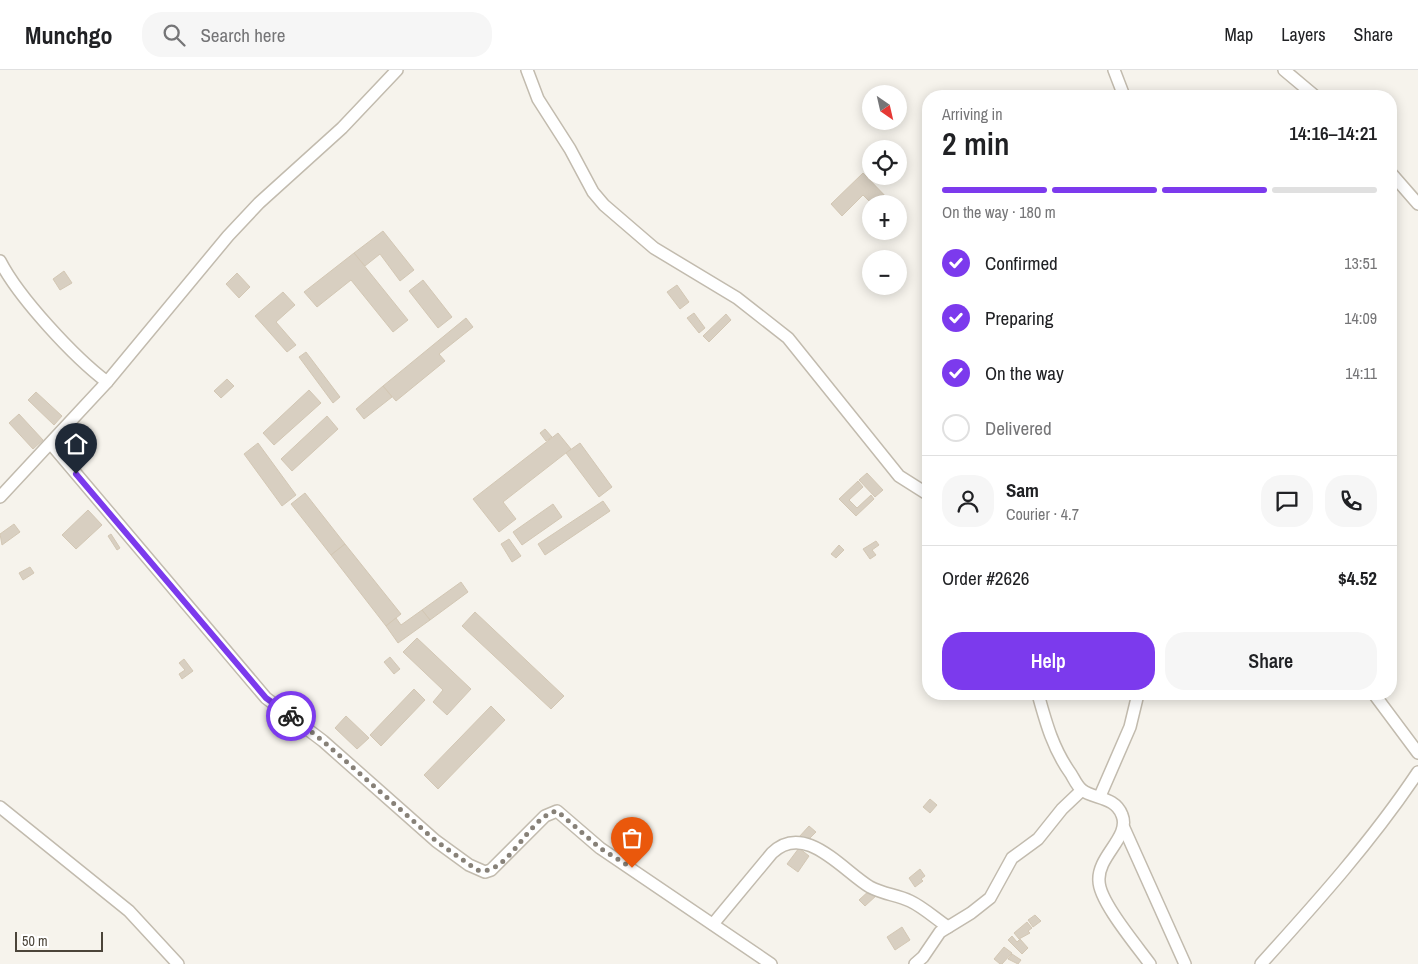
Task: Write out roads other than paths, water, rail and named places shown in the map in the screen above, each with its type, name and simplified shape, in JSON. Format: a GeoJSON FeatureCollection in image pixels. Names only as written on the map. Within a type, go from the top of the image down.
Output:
{"type":"FeatureCollection","features":[{"type":"Feature","properties":{"kind":"street"},"geometry":{"type":"LineString","coordinates":[[0,497],[107,382],[228,236],[259,203],[342,128],[397,70]]}},
{"type":"Feature","properties":{"kind":"street"},"geometry":{"type":"LineString","coordinates":[[527,70],[541,105],[570,149],[593,192],[604,205],[654,248],[737,298],[788,338],[899,476],[922,491]]}},
{"type":"Feature","properties":{"kind":"street"},"geometry":{"type":"LineString","coordinates":[[1114,70],[1122,90]]}},
{"type":"Feature","properties":{"kind":"street"},"geometry":{"type":"LineString","coordinates":[[1284,70],[1308,90]]}},
{"type":"Feature","properties":{"kind":"street"},"geometry":{"type":"LineString","coordinates":[[1397,179],[1418,204]]}},
{"type":"Feature","properties":{"kind":"street"},"geometry":{"type":"LineString","coordinates":[[0,261],[26,297],[74,354],[107,382]]}},
{"type":"Feature","properties":{"kind":"street"},"geometry":{"type":"LineString","coordinates":[[51,444],[266,698],[323,741],[436,841],[469,865],[485,872],[491,870],[546,816],[557,811],[600,848],[771,964]]}},
{"type":"Feature","properties":{"kind":"street"},"geometry":{"type":"LineString","coordinates":[[1040,700],[1053,746],[1082,790],[1100,796],[1122,814],[1124,828],[1185,964]]}},
{"type":"Feature","properties":{"kind":"street"},"geometry":{"type":"LineString","coordinates":[[1100,796],[1130,727],[1137,700]]}},
{"type":"Feature","properties":{"kind":"street"},"geometry":{"type":"LineString","coordinates":[[1378,700],[1418,753]]}},
{"type":"Feature","properties":{"kind":"street"},"geometry":{"type":"LineString","coordinates":[[1261,964],[1341,876],[1392,811],[1418,772]]}},
{"type":"Feature","properties":{"kind":"street"},"geometry":{"type":"LineString","coordinates":[[915,964],[923,957],[940,932],[971,913],[990,898],[1012,858],[1038,839],[1062,809],[1082,790]]}},
{"type":"Feature","properties":{"kind":"street"},"geometry":{"type":"LineString","coordinates":[[0,807],[129,911],[178,964]]}},
{"type":"Feature","properties":{"kind":"street"},"geometry":{"type":"LineString","coordinates":[[1124,828],[1102,862],[1099,872],[1100,891],[1150,964]]}},
{"type":"Feature","properties":{"kind":"street"},"geometry":{"type":"LineString","coordinates":[[713,924],[772,853],[778,848],[795,842],[815,847],[869,886],[883,893],[910,901],[948,927]]}}]}
